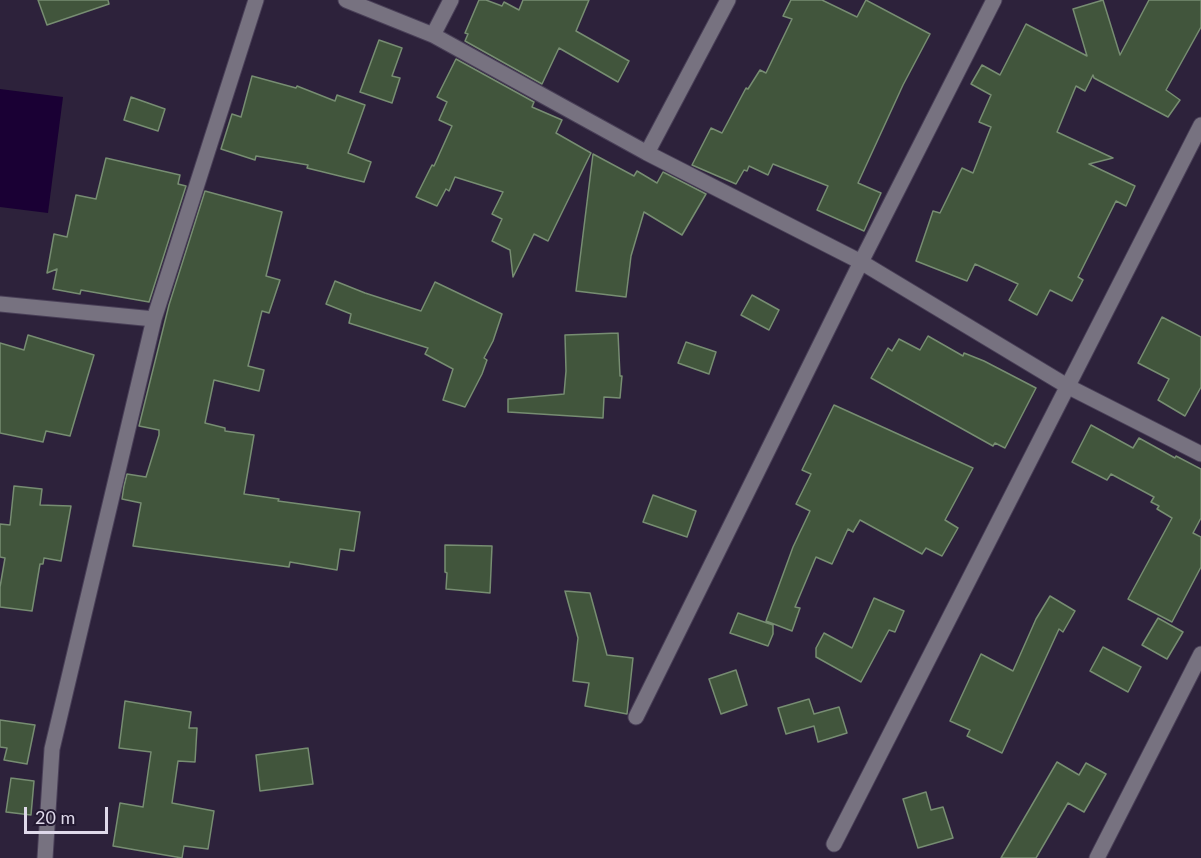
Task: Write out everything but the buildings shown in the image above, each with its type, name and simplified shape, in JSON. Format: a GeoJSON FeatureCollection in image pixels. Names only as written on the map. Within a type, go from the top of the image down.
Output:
{"type":"FeatureCollection","features":[{"type":"Feature","properties":{"kind":"street"},"geometry":{"type":"LineString","coordinates":[[45,858],[51,749],[154,319],[256,0]]}},
{"type":"Feature","properties":{"kind":"street"},"geometry":{"type":"LineString","coordinates":[[346,0],[433,35],[647,153],[861,262],[1067,386],[1201,454]]}},
{"type":"Feature","properties":{"kind":"street"},"geometry":{"type":"LineString","coordinates":[[433,35],[451,0]]}},
{"type":"Feature","properties":{"kind":"street"},"geometry":{"type":"LineString","coordinates":[[647,153],[728,0]]}},
{"type":"Feature","properties":{"kind":"street"},"geometry":{"type":"LineString","coordinates":[[636,717],[861,262],[994,0]]}},
{"type":"Feature","properties":{"kind":"street"},"geometry":{"type":"LineString","coordinates":[[834,844],[1201,125]]}},
{"type":"Feature","properties":{"kind":"street"},"geometry":{"type":"LineString","coordinates":[[0,304],[154,319]]}},
{"type":"Feature","properties":{"kind":"street"},"geometry":{"type":"LineString","coordinates":[[1097,858],[1201,654]]}},
{"type":"Feature","properties":{"kind":"shaded area"},"geometry":{"type":"Polygon","coordinates":[[[0,89],[63,97],[48,213],[0,207],[0,89]]]}}]}
